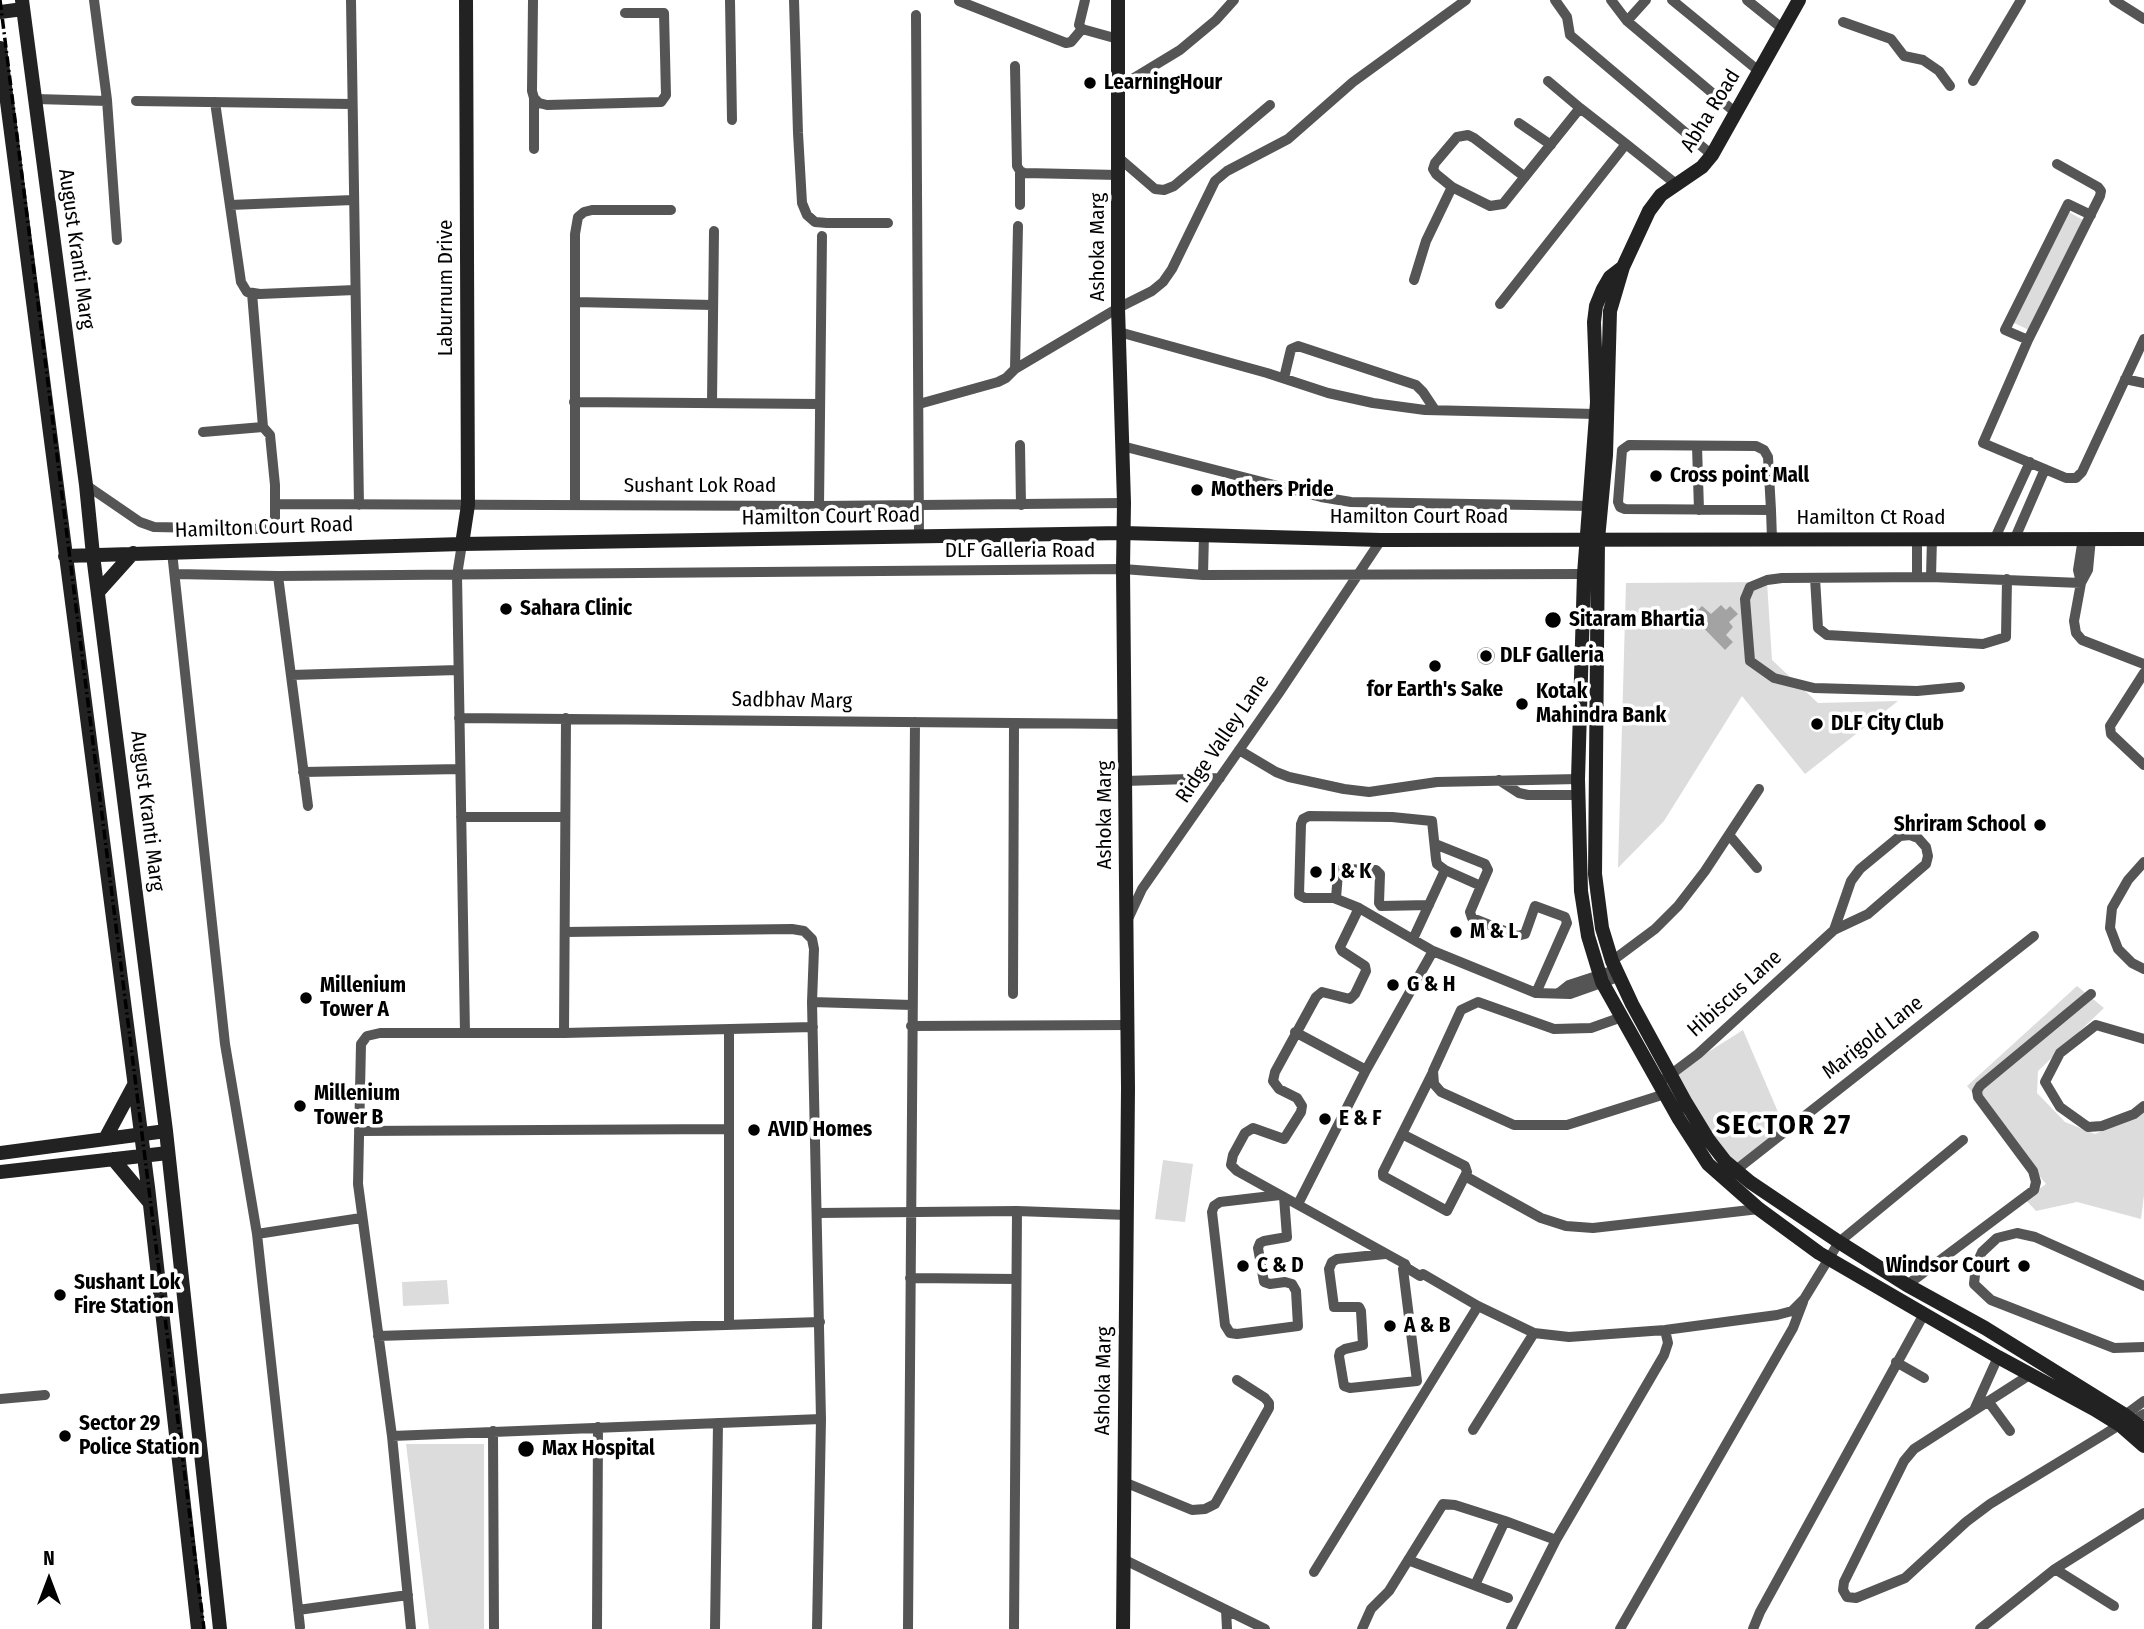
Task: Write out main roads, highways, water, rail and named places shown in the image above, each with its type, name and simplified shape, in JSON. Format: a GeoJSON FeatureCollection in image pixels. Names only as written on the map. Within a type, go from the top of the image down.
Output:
{"type":"FeatureCollection","features":[{"type":"Feature","properties":{"kind":"railway"},"geometry":{"type":"LineString","coordinates":[[0,0],[204,1629]]}},
{"type":"Feature","properties":{"kind":"place","name":"LearningHour"},"geometry":{"type":"Point","coordinates":[1090,83]}},
{"type":"Feature","properties":{"kind":"place","name":"Cross point Mall"},"geometry":{"type":"Point","coordinates":[1656,476]}},
{"type":"Feature","properties":{"kind":"place","name":"Mothers Pride"},"geometry":{"type":"Point","coordinates":[1197,490]}},
{"type":"Feature","properties":{"kind":"place","name":"Sahara Clinic"},"geometry":{"type":"Point","coordinates":[506,609]}},
{"type":"Feature","properties":{"kind":"place","name":"Sitaram Bhartia"},"geometry":{"type":"Point","coordinates":[1553,620]}},
{"type":"Feature","properties":{"kind":"place","name":"DLF Galleria"},"geometry":{"type":"Point","coordinates":[1486,656]}},
{"type":"Feature","properties":{"kind":"place","name":"for Earth's Sake"},"geometry":{"type":"Point","coordinates":[1435,666]}},
{"type":"Feature","properties":{"kind":"place","name":"Kotak Mahindra Bank"},"geometry":{"type":"Point","coordinates":[1522,704]}},
{"type":"Feature","properties":{"kind":"place","name":"DLF City Club"},"geometry":{"type":"Point","coordinates":[1817,724]}},
{"type":"Feature","properties":{"kind":"place","name":"Shriram School"},"geometry":{"type":"Point","coordinates":[2040,825]}},
{"type":"Feature","properties":{"kind":"place","name":"J & K"},"geometry":{"type":"Point","coordinates":[1316,872]}},
{"type":"Feature","properties":{"kind":"place","name":"M & L"},"geometry":{"type":"Point","coordinates":[1456,932]}},
{"type":"Feature","properties":{"kind":"place","name":"G & H"},"geometry":{"type":"Point","coordinates":[1393,985]}},
{"type":"Feature","properties":{"kind":"place","name":"Millenium Tower A"},"geometry":{"type":"Point","coordinates":[306,998]}},
{"type":"Feature","properties":{"kind":"place","name":"Millenium Tower B"},"geometry":{"type":"Point","coordinates":[300,1106]}},
{"type":"Feature","properties":{"kind":"place","name":"E & F"},"geometry":{"type":"Point","coordinates":[1325,1119]}},
{"type":"Feature","properties":{"kind":"place","name":"AVID Homes"},"geometry":{"type":"Point","coordinates":[754,1130]}},
{"type":"Feature","properties":{"kind":"place","name":"C & D"},"geometry":{"type":"Point","coordinates":[1243,1266]}},
{"type":"Feature","properties":{"kind":"place","name":"Windsor Court"},"geometry":{"type":"Point","coordinates":[2024,1266]}},
{"type":"Feature","properties":{"kind":"place","name":"Sushant Lok Fire Station"},"geometry":{"type":"Point","coordinates":[60,1295]}},
{"type":"Feature","properties":{"kind":"place","name":"A & B"},"geometry":{"type":"Point","coordinates":[1390,1326]}},
{"type":"Feature","properties":{"kind":"place","name":"Sector 29 Police Station"},"geometry":{"type":"Point","coordinates":[65,1436]}},
{"type":"Feature","properties":{"kind":"place","name":"Max Hospital"},"geometry":{"type":"Point","coordinates":[526,1449]}},
{"type":"Feature","properties":{"kind":"district","name":"SECTOR 27"},"geometry":{"type":"Point","coordinates":[1784,1126]}}]}
